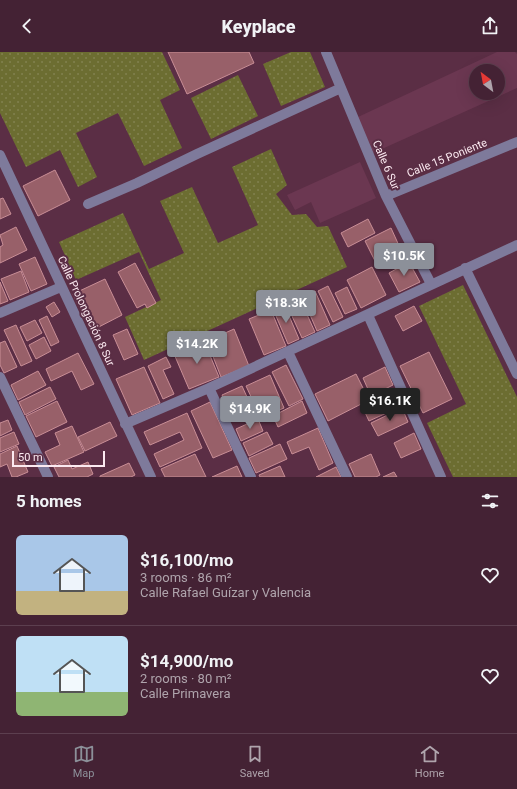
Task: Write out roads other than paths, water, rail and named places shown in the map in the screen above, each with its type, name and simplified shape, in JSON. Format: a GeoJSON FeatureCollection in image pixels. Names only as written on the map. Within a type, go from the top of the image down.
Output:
{"type":"FeatureCollection","features":[{"type":"Feature","properties":{"kind":"street","name":"Calle 6 Sur"},"geometry":{"type":"LineString","coordinates":[[326,52],[386,196],[431,284]]}},
{"type":"Feature","properties":{"kind":"street"},"geometry":{"type":"LineString","coordinates":[[88,204],[137,183],[341,88]]}},
{"type":"Feature","properties":{"kind":"street","name":"Calle 15 Poniente"},"geometry":{"type":"LineString","coordinates":[[386,196],[517,142]]}},
{"type":"Feature","properties":{"kind":"street","name":"Calle Prolongación 8 Sur"},"geometry":{"type":"LineString","coordinates":[[0,155],[151,477]]}},
{"type":"Feature","properties":{"kind":"street"},"geometry":{"type":"LineString","coordinates":[[125,424],[288,352],[517,245]]}},
{"type":"Feature","properties":{"kind":"street"},"geometry":{"type":"LineString","coordinates":[[465,268],[517,374]]}},
{"type":"Feature","properties":{"kind":"street"},"geometry":{"type":"LineString","coordinates":[[0,313],[61,287]]}},
{"type":"Feature","properties":{"kind":"street"},"geometry":{"type":"LineString","coordinates":[[368,315],[441,477]]}},
{"type":"Feature","properties":{"kind":"street"},"geometry":{"type":"LineString","coordinates":[[288,352],[347,477]]}},
{"type":"Feature","properties":{"kind":"street"},"geometry":{"type":"LineString","coordinates":[[0,377],[48,477]]}},
{"type":"Feature","properties":{"kind":"street"},"geometry":{"type":"LineString","coordinates":[[209,388],[251,477]]}}]}
